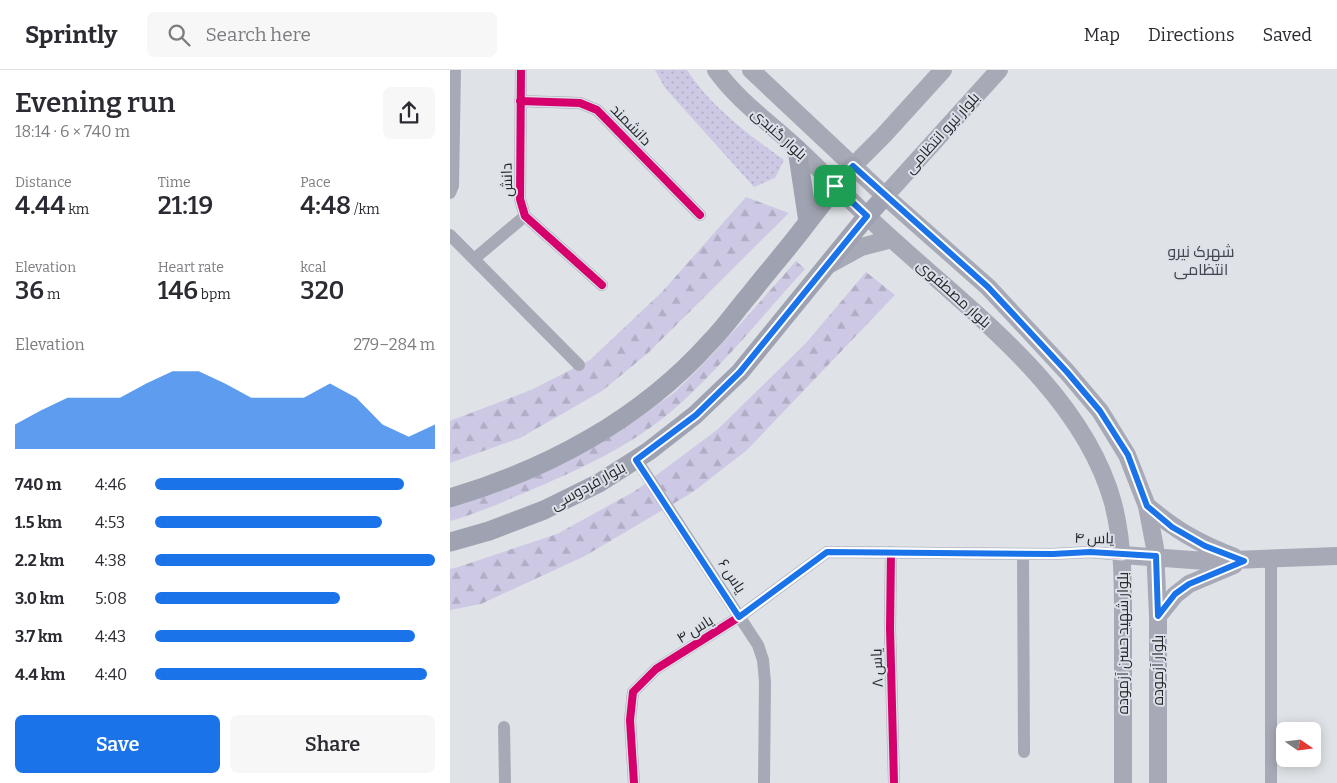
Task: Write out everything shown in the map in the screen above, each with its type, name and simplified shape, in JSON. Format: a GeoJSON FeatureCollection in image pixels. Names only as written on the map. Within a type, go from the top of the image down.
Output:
{"type":"FeatureCollection","features":[{"type":"Feature","properties":{"kind":"main road","name":"بلوار گنبدی"},"geometry":{"type":"LineString","coordinates":[[716,70],[724,82],[797,148],[867,216]]}},
{"type":"Feature","properties":{"kind":"main road","name":"بلوار گنبدی"},"geometry":{"type":"LineString","coordinates":[[751,70],[853,166]]}},
{"type":"Feature","properties":{"kind":"main road"},"geometry":{"type":"LineString","coordinates":[[450,498],[528,471],[578,446],[624,417],[668,383],[710,343],[835,186],[943,70]]}},
{"type":"Feature","properties":{"kind":"main road","name":"بلوار نیرو انتظامی"},"geometry":{"type":"LineString","coordinates":[[885,196],[999,70]]}},
{"type":"Feature","properties":{"kind":"main road"},"geometry":{"type":"LineString","coordinates":[[797,148],[808,222]]}},
{"type":"Feature","properties":{"kind":"main road","name":"بلوار مصطفوی"},"geometry":{"type":"LineString","coordinates":[[853,166],[988,287],[1067,372]]}},
{"type":"Feature","properties":{"kind":"main road","name":"بلوار فردوسی"},"geometry":{"type":"LineString","coordinates":[[450,542],[489,531],[544,510],[599,484],[636,460],[696,415],[740,372],[885,196]]}},
{"type":"Feature","properties":{"kind":"main road","name":"بلوار مصطفوی"},"geometry":{"type":"LineString","coordinates":[[867,216],[998,334],[1038,376]]}},
{"type":"Feature","properties":{"kind":"main road"},"geometry":{"type":"LineString","coordinates":[[827,265],[861,247],[892,239]]}},
{"type":"Feature","properties":{"kind":"main road","name":"بلوار آزموده"},"geometry":{"type":"LineString","coordinates":[[1067,372],[1100,411],[1128,455],[1147,506],[1156,556],[1158,783]]}},
{"type":"Feature","properties":{"kind":"main road","name":"بلوار شهید حسن آزموده"},"geometry":{"type":"LineString","coordinates":[[1038,376],[1069,413],[1095,454],[1113,502],[1122,555],[1123,783]]}},
{"type":"Feature","properties":{"kind":"main road"},"geometry":{"type":"LineString","coordinates":[[1147,506],[1172,527],[1205,546],[1244,561]]}},
{"type":"Feature","properties":{"kind":"main road"},"geometry":{"type":"LineString","coordinates":[[1122,555],[1206,561],[1337,556]]}},
{"type":"Feature","properties":{"kind":"main road"},"geometry":{"type":"LineString","coordinates":[[1158,616],[1175,594],[1189,584],[1244,561]]}},
{"type":"Feature","properties":{"kind":"street"},"geometry":{"type":"LineString","coordinates":[[450,193],[454,186],[455,70]]}},
{"type":"Feature","properties":{"kind":"street","name":"دانش"},"geometry":{"type":"LineString","coordinates":[[520,70],[520,199],[525,216],[602,285]]}},
{"type":"Feature","properties":{"kind":"street","name":"دانشمند"},"geometry":{"type":"LineString","coordinates":[[520,102],[580,103],[597,110],[700,215]]}},
{"type":"Feature","properties":{"kind":"street"},"geometry":{"type":"LineString","coordinates":[[474,259],[525,216]]}},
{"type":"Feature","properties":{"kind":"street"},"geometry":{"type":"LineString","coordinates":[[450,235],[579,365]]}},
{"type":"Feature","properties":{"kind":"street","name":"یاس ۶"},"geometry":{"type":"LineString","coordinates":[[636,460],[758,644],[763,660],[765,682],[764,783]]}},
{"type":"Feature","properties":{"kind":"street","name":"یاس ۴"},"geometry":{"type":"LineString","coordinates":[[634,783],[630,720],[633,692],[656,670],[739,617],[827,552],[1023,554],[1090,552],[1122,555]]}},
{"type":"Feature","properties":{"kind":"street","name":"یاس ۸"},"geometry":{"type":"LineString","coordinates":[[891,552],[890,628],[894,783]]}},
{"type":"Feature","properties":{"kind":"street"},"geometry":{"type":"LineString","coordinates":[[1023,554],[1024,752]]}},
{"type":"Feature","properties":{"kind":"street"},"geometry":{"type":"LineString","coordinates":[[1271,559],[1271,783]]}},
{"type":"Feature","properties":{"kind":"street"},"geometry":{"type":"LineString","coordinates":[[504,727],[505,783]]}},
{"type":"Feature","properties":{"kind":"green space"},"geometry":{"type":"Polygon","coordinates":[[[655,70],[687,70],[719,108],[744,130],[784,160],[775,178],[754,187],[665,88],[655,70]]]}},
{"type":"Feature","properties":{"kind":"green space"},"geometry":{"type":"Polygon","coordinates":[[[746,197],[789,213],[648,353],[602,391],[520,438],[450,463],[450,421],[531,390],[590,360],[662,292],[746,197]]]}},
{"type":"Feature","properties":{"kind":"green space"},"geometry":{"type":"Polygon","coordinates":[[[796,261],[805,269],[708,377],[673,410],[656,423],[621,447],[583,467],[544,485],[450,521],[450,507],[527,480],[578,456],[672,395],[722,344],[796,261]]]}},
{"type":"Feature","properties":{"kind":"green space"},"geometry":{"type":"Polygon","coordinates":[[[866,272],[895,295],[747,450],[693,492],[585,556],[481,604],[450,610],[450,569],[557,534],[635,491],[717,430],[806,343],[866,272]]]}},
{"type":"Feature","properties":{"kind":"cycle path"},"geometry":{"type":"LineString","coordinates":[[521,70],[520,199],[525,216],[602,285]]}},
{"type":"Feature","properties":{"kind":"cycle path"},"geometry":{"type":"LineString","coordinates":[[520,101],[580,103],[597,110],[700,215]]}},
{"type":"Feature","properties":{"kind":"cycle path"},"geometry":{"type":"LineString","coordinates":[[634,783],[630,720],[633,692],[656,669],[739,617],[827,552],[1053,554],[1090,552],[1122,555]]}},
{"type":"Feature","properties":{"kind":"cycle path"},"geometry":{"type":"LineString","coordinates":[[891,552],[890,628],[894,783]]}},
{"type":"Feature","properties":{"kind":"district","name":"شهرک نیرو انتظامی"},"geometry":{"type":"Point","coordinates":[1201,260]}},
{"type":"Feature","properties":{"kind":"route"},"geometry":{"type":"LineString","coordinates":[[853,166],[988,287],[1067,372],[1100,411],[1128,455],[1147,506],[1172,527],[1205,546],[1244,561],[1189,584],[1175,594],[1158,616],[1156,556],[1090,552],[1023,554],[978,552],[827,552],[739,617],[636,460],[696,415],[740,372],[867,216],[835,186],[853,166]]}}]}
